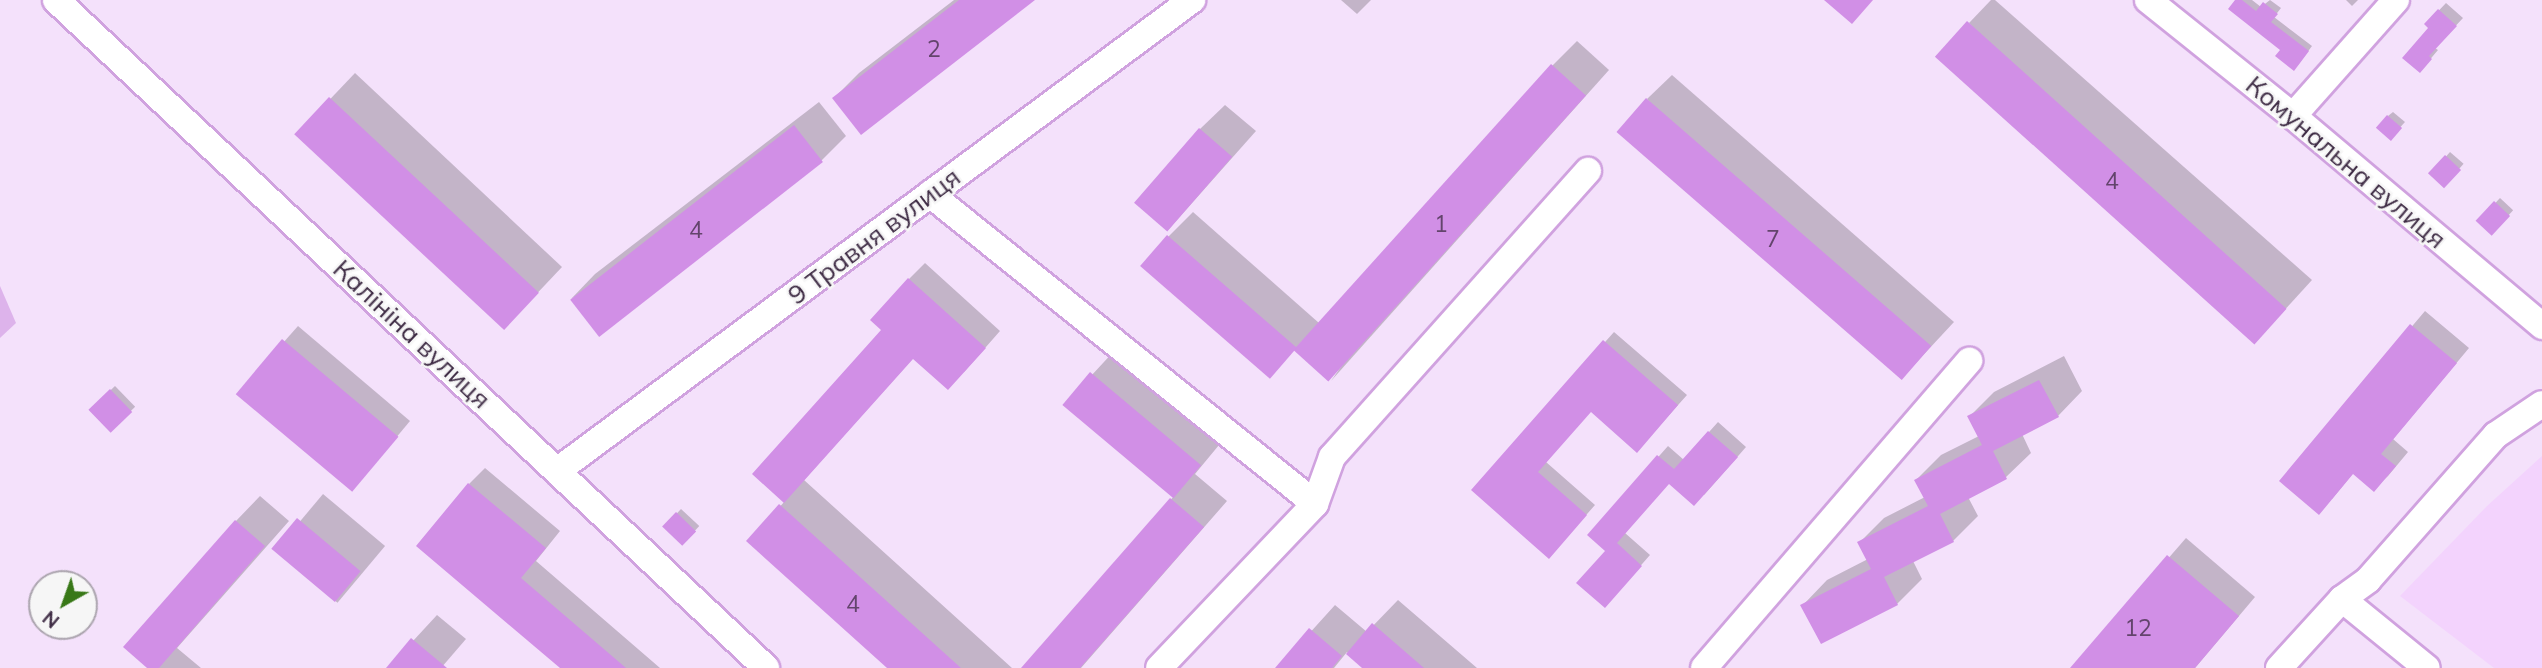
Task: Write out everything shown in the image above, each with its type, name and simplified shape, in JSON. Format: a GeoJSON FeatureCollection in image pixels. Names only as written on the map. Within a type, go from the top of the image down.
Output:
{"type":"FeatureCollection","features":[{"type":"Feature","properties":{"kind":"street","name":"Калініна вулиця"},"geometry":{"type":"LineString","coordinates":[[56,0],[766,668]]}},
{"type":"Feature","properties":{"kind":"street","name":"9 Травня вулиця"},"geometry":{"type":"LineString","coordinates":[[557,471],[1192,0]]}},
{"type":"Feature","properties":{"kind":"street","name":"Комунальна вулиця"},"geometry":{"type":"LineString","coordinates":[[2148,0],[2293,116],[2542,326]]}},
{"type":"Feature","properties":{"kind":"street"},"geometry":{"type":"LineString","coordinates":[[2293,116],[2396,0]]}},
{"type":"Feature","properties":{"kind":"street"},"geometry":{"type":"LineString","coordinates":[[1159,668],[1315,504],[1332,457],[1588,171]]}},
{"type":"Feature","properties":{"kind":"street"},"geometry":{"type":"LineString","coordinates":[[930,194],[1315,504]]}},
{"type":"Feature","properties":{"kind":"street"},"geometry":{"type":"LineString","coordinates":[[1714,664],[1969,361]]}},
{"type":"Feature","properties":{"kind":"street"},"geometry":{"type":"LineString","coordinates":[[2279,668],[2342,599],[2368,580],[2496,435],[2542,404]]}},
{"type":"Feature","properties":{"kind":"street"},"geometry":{"type":"LineString","coordinates":[[2342,599],[2427,668]]}},
{"type":"Feature","properties":{"kind":"shaded area"},"geometry":{"type":"Polygon","coordinates":[[[0,286],[16,323],[0,338],[0,286]]]}},
{"type":"Feature","properties":{"kind":"shaded area"},"geometry":{"type":"Polygon","coordinates":[[[2542,456],[2542,668],[2494,668],[2400,596],[2487,506],[2542,456]]]}},
{"type":"Feature","properties":{"kind":"building"},"geometry":{"type":"Polygon","coordinates":[[[959,0],[1035,0],[861,135],[832,98],[959,0]]]}},
{"type":"Feature","properties":{"kind":"building"},"geometry":{"type":"Polygon","coordinates":[[[1824,0],[1873,0],[1852,24],[1824,0]]]}},
{"type":"Feature","properties":{"kind":"building"},"geometry":{"type":"Polygon","coordinates":[[[2235,0],[2242,0],[2256,11],[2263,2],[2278,14],[2271,22],[2309,51],[2294,71],[2275,56],[2280,50],[2228,9],[2235,0]]]}},
{"type":"Feature","properties":{"kind":"building"},"geometry":{"type":"Polygon","coordinates":[[[2438,9],[2457,26],[2429,56],[2432,59],[2420,73],[2402,58],[2428,28],[2424,24],[2438,9]]]}},
{"type":"Feature","properties":{"kind":"building"},"geometry":{"type":"Polygon","coordinates":[[[1967,21],[2287,309],[2254,344],[1935,57],[1967,21]]]}},
{"type":"Feature","properties":{"kind":"building"},"geometry":{"type":"Polygon","coordinates":[[[1551,64],[1586,95],[1328,382],[1293,350],[1551,64]]]}},
{"type":"Feature","properties":{"kind":"building"},"geometry":{"type":"Polygon","coordinates":[[[329,97],[539,293],[504,330],[294,134],[329,97]]]}},
{"type":"Feature","properties":{"kind":"building"},"geometry":{"type":"Polygon","coordinates":[[[1646,98],[1931,346],[1902,380],[1616,132],[1646,98]]]}},
{"type":"Feature","properties":{"kind":"building"},"geometry":{"type":"Polygon","coordinates":[[[2387,115],[2402,128],[2391,141],[2376,128],[2387,115]]]}},
{"type":"Feature","properties":{"kind":"building"},"geometry":{"type":"Polygon","coordinates":[[[794,125],[823,162],[599,337],[570,300],[794,125]]]}},
{"type":"Feature","properties":{"kind":"building"},"geometry":{"type":"Polygon","coordinates":[[[1199,128],[1232,157],[1167,232],[1134,203],[1199,128]]]}},
{"type":"Feature","properties":{"kind":"building"},"geometry":{"type":"Polygon","coordinates":[[[2445,155],[2461,170],[2444,188],[2428,173],[2445,155]]]}},
{"type":"Feature","properties":{"kind":"building"},"geometry":{"type":"Polygon","coordinates":[[[2494,201],[2510,216],[2492,236],[2476,221],[2494,201]]]}},
{"type":"Feature","properties":{"kind":"building"},"geometry":{"type":"Polygon","coordinates":[[[1167,235],[1297,348],[1270,379],[1140,266],[1167,235]]]}},
{"type":"Feature","properties":{"kind":"building"},"geometry":{"type":"Polygon","coordinates":[[[908,278],[986,348],[948,390],[913,359],[784,503],[752,474],[881,330],[870,320],[908,278]]]}},
{"type":"Feature","properties":{"kind":"building"},"geometry":{"type":"Polygon","coordinates":[[[2410,324],[2457,363],[2381,454],[2396,466],[2374,492],[2353,474],[2319,515],[2279,481],[2410,324]]]}},
{"type":"Feature","properties":{"kind":"building"},"geometry":{"type":"Polygon","coordinates":[[[282,339],[398,437],[352,492],[236,394],[282,339]]]}},
{"type":"Feature","properties":{"kind":"building"},"geometry":{"type":"Polygon","coordinates":[[[1603,340],[1678,405],[1637,453],[1591,412],[1538,472],[1587,515],[1549,559],[1471,490],[1603,340]]]}},
{"type":"Feature","properties":{"kind":"building"},"geometry":{"type":"Polygon","coordinates":[[[1090,372],[1201,465],[1173,498],[1062,405],[1090,372]]]}},
{"type":"Feature","properties":{"kind":"building"},"geometry":{"type":"Polygon","coordinates":[[[2039,380],[2059,417],[1993,451],[2007,479],[1940,514],[1954,542],[1884,577],[1898,605],[1821,644],[1800,605],[1871,569],[1857,542],[1928,506],[1914,480],[1982,445],[1967,416],[2039,380]]]}},
{"type":"Feature","properties":{"kind":"building"},"geometry":{"type":"Polygon","coordinates":[[[110,389],[132,412],[111,433],[88,410],[110,389]]]}},
{"type":"Feature","properties":{"kind":"building"},"geometry":{"type":"Polygon","coordinates":[[[1708,431],[1738,457],[1694,506],[1669,484],[1617,543],[1642,566],[1605,608],[1576,583],[1605,551],[1587,535],[1657,455],[1674,469],[1708,431]]]}},
{"type":"Feature","properties":{"kind":"building"},"geometry":{"type":"Polygon","coordinates":[[[468,483],[546,548],[521,578],[626,668],[560,668],[416,546],[468,483]]]}},
{"type":"Feature","properties":{"kind":"building"},"geometry":{"type":"Polygon","coordinates":[[[1170,498],[1204,527],[1080,668],[1021,668],[1170,498]]]}},
{"type":"Feature","properties":{"kind":"building"},"geometry":{"type":"Polygon","coordinates":[[[779,504],[961,668],[887,668],[746,541],[779,504]]]}},
{"type":"Feature","properties":{"kind":"building"},"geometry":{"type":"Polygon","coordinates":[[[676,512],[696,531],[682,546],[662,526],[676,512]]]}},
{"type":"Feature","properties":{"kind":"building"},"geometry":{"type":"Polygon","coordinates":[[[297,518],[361,571],[335,602],[271,549],[297,518]]]}},
{"type":"Feature","properties":{"kind":"building"},"geometry":{"type":"Polygon","coordinates":[[[235,520],[265,546],[159,668],[147,668],[123,647],[235,520]]]}},
{"type":"Feature","properties":{"kind":"building"},"geometry":{"type":"Polygon","coordinates":[[[2167,555],[2239,616],[2195,668],[2070,668],[2167,555]]]}},
{"type":"Feature","properties":{"kind":"building"},"geometry":{"type":"Polygon","coordinates":[[[1372,623],[1424,668],[1362,668],[1346,654],[1372,623]]]}},
{"type":"Feature","properties":{"kind":"building"},"geometry":{"type":"Polygon","coordinates":[[[1309,628],[1342,656],[1332,668],[1275,668],[1309,628]]]}},
{"type":"Feature","properties":{"kind":"building"},"geometry":{"type":"Polygon","coordinates":[[[411,638],[447,668],[386,668],[411,638]]]}}]}
